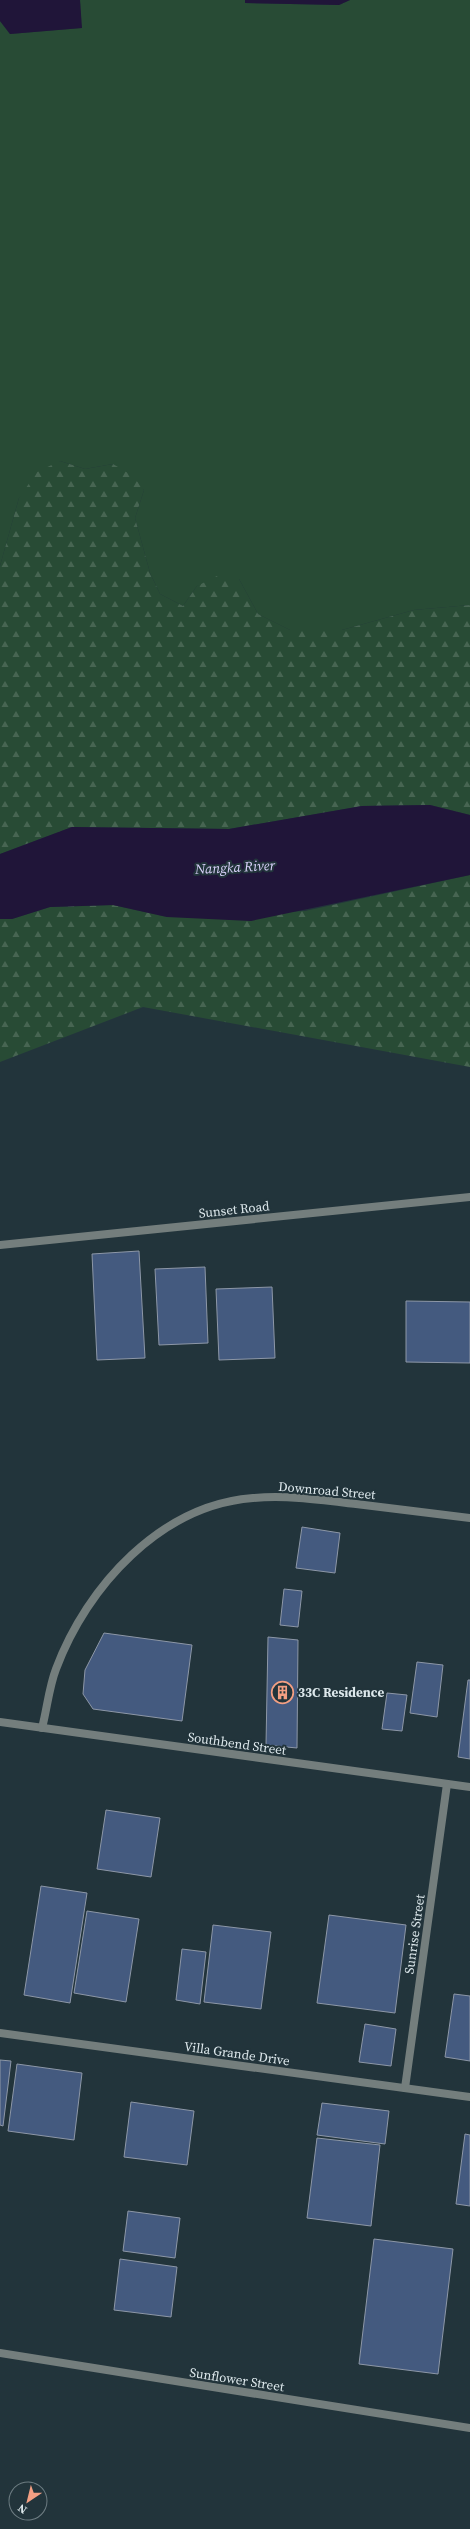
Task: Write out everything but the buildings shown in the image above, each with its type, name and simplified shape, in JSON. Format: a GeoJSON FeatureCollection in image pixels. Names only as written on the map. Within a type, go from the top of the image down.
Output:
{"type":"FeatureCollection","features":[{"type":"Feature","properties":{"kind":"street","name":"Sunset Road"},"geometry":{"type":"LineString","coordinates":[[0,1246],[470,1197]]}},
{"type":"Feature","properties":{"kind":"street","name":"Downroad Street"},"geometry":{"type":"LineString","coordinates":[[42,1728],[55,1670],[71,1634],[90,1603],[142,1546],[174,1521],[215,1506],[253,1498],[303,1498],[470,1518]]}},
{"type":"Feature","properties":{"kind":"street","name":"Southbend Street"},"geometry":{"type":"LineString","coordinates":[[0,1722],[470,1787]]}},
{"type":"Feature","properties":{"kind":"street","name":"Sunrise Street"},"geometry":{"type":"LineString","coordinates":[[405,2088],[447,1784]]}},
{"type":"Feature","properties":{"kind":"street","name":"Villa Grande Drive"},"geometry":{"type":"LineString","coordinates":[[0,2033],[470,2097]]}},
{"type":"Feature","properties":{"kind":"street","name":"Sunflower Street"},"geometry":{"type":"LineString","coordinates":[[0,2354],[470,2428]]}},
{"type":"Feature","properties":{"kind":"green space"},"geometry":{"type":"Polygon","coordinates":[[[80,0],[245,0],[245,3],[339,5],[350,0],[470,0],[470,605],[414,610],[342,630],[290,630],[258,614],[239,579],[197,586],[183,606],[160,594],[150,573],[135,518],[144,490],[113,464],[85,469],[60,461],[19,498],[0,566],[0,21],[10,34],[81,28],[80,0]]]}},
{"type":"Feature","properties":{"kind":"green space"},"geometry":{"type":"Polygon","coordinates":[[[60,461],[85,469],[113,464],[133,476],[144,490],[135,518],[150,573],[160,594],[183,606],[197,586],[219,575],[239,579],[258,614],[290,630],[342,630],[414,610],[470,605],[470,815],[430,805],[362,806],[229,829],[72,827],[0,854],[0,566],[19,498],[37,472],[60,461]]]}},
{"type":"Feature","properties":{"kind":"green space"},"geometry":{"type":"Polygon","coordinates":[[[470,875],[470,1067],[143,1007],[0,1062],[0,919],[12,919],[50,907],[113,905],[167,917],[305,911],[470,875]]]}},
{"type":"Feature","properties":{"kind":"water"},"geometry":{"type":"Polygon","coordinates":[[[0,0],[80,0],[82,28],[10,34],[0,21],[0,0]]]}},
{"type":"Feature","properties":{"kind":"water"},"geometry":{"type":"Polygon","coordinates":[[[245,0],[350,0],[339,5],[245,3],[245,0]]]}},
{"type":"Feature","properties":{"kind":"water","name":"Nangka River"},"geometry":{"type":"Polygon","coordinates":[[[430,805],[470,815],[470,875],[251,921],[167,917],[113,905],[50,907],[12,919],[0,919],[0,854],[72,827],[229,829],[362,806],[430,805]]]}},
{"type":"Feature","properties":{"kind":"place","name":"33C Residence"},"geometry":{"type":"Point","coordinates":[282,1692]}}]}
